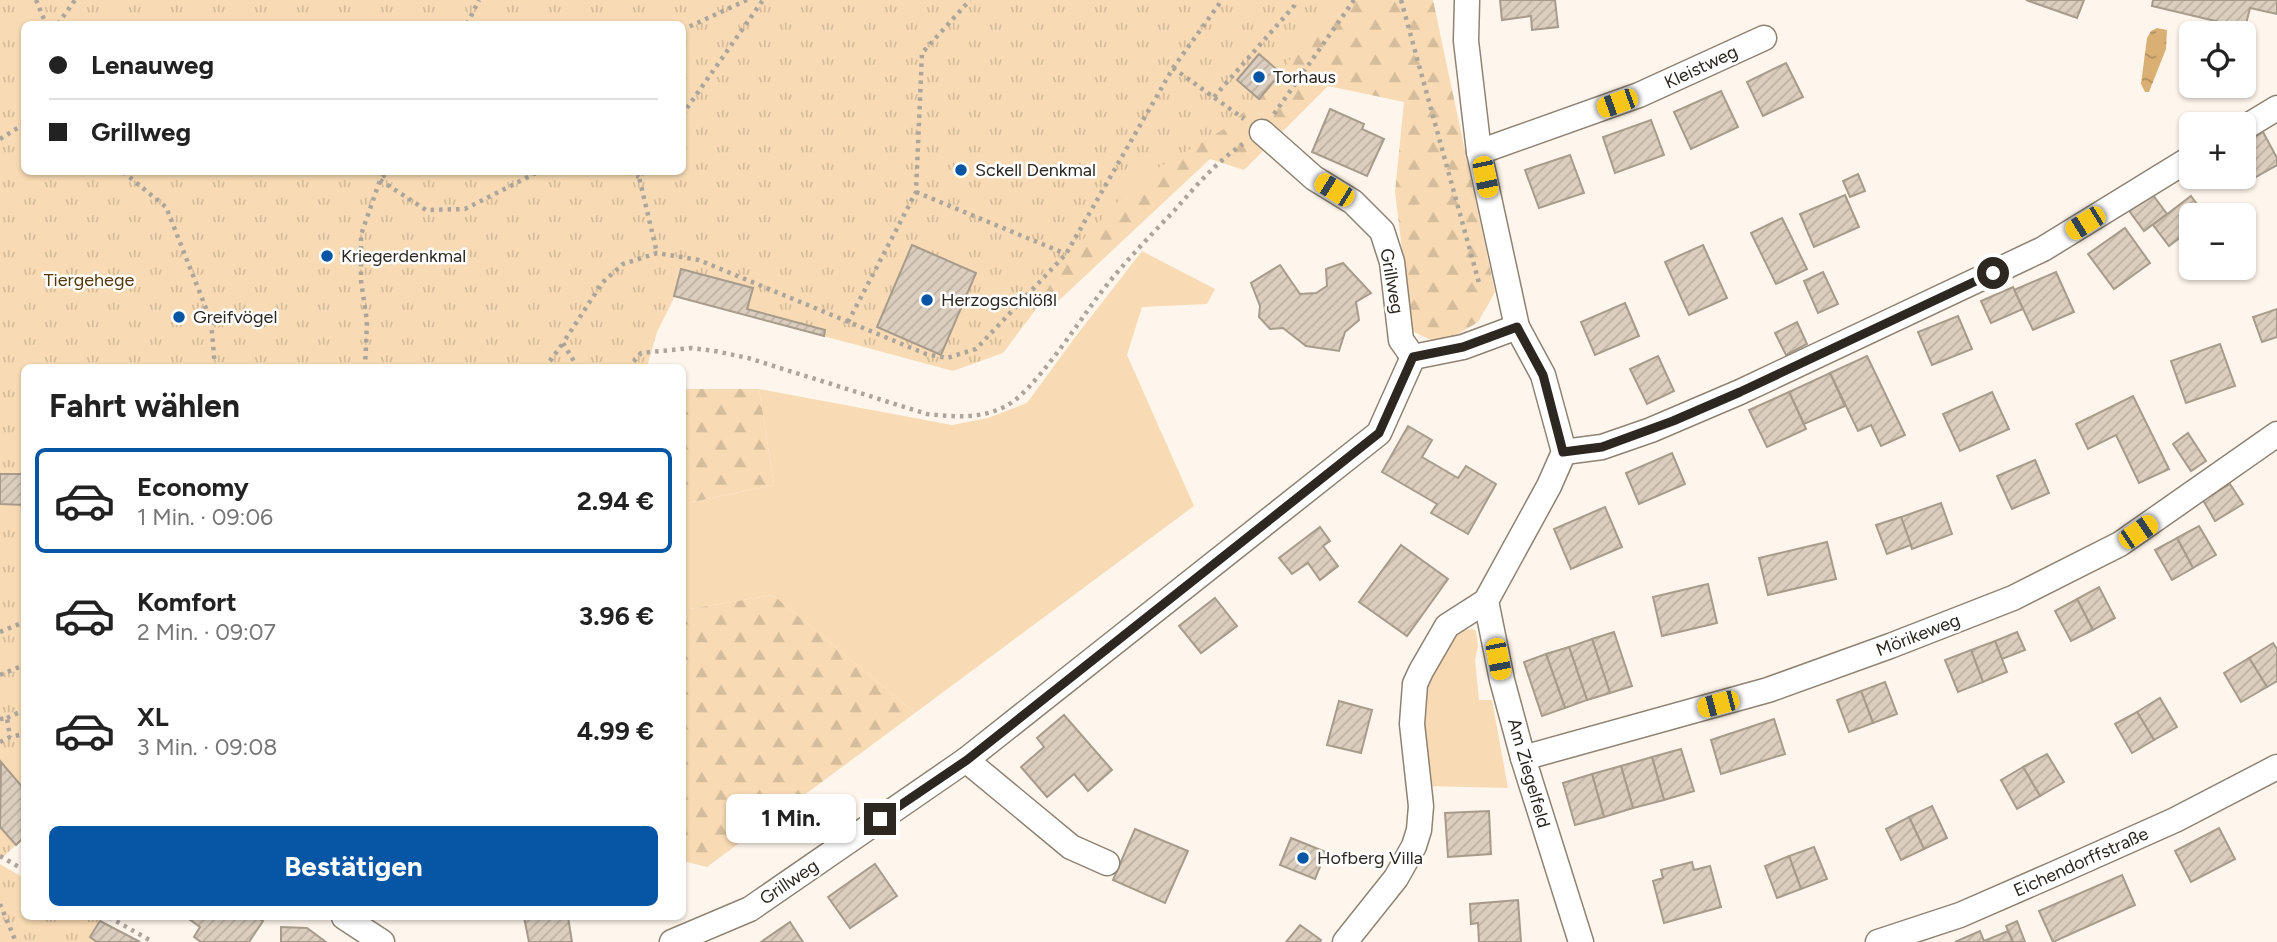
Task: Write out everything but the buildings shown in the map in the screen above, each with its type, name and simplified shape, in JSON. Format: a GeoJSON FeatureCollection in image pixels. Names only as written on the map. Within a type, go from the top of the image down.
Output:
{"type":"FeatureCollection","features":[{"type":"Feature","properties":{"kind":"street"},"geometry":{"type":"LineString","coordinates":[[1345,942],[1396,878],[1414,846],[1419,830],[1421,806],[1412,724],[1415,684],[1447,626],[1486,601],[1549,486],[1563,452],[1543,375],[1517,327],[1479,152],[1465,41],[1467,0]]}},
{"type":"Feature","properties":{"kind":"street","name":"Kleistweg"},"geometry":{"type":"LineString","coordinates":[[1479,152],[1640,95],[1764,38]]}},
{"type":"Feature","properties":{"kind":"street"},"geometry":{"type":"LineString","coordinates":[[2256,121],[2277,108]]}},
{"type":"Feature","properties":{"kind":"street","name":"Grillweg"},"geometry":{"type":"LineString","coordinates":[[672,942],[750,909],[967,760],[1379,433],[1413,357],[1401,340],[1392,262],[1382,231],[1353,202],[1314,178],[1262,132]]}},
{"type":"Feature","properties":{"kind":"street"},"geometry":{"type":"LineString","coordinates":[[1563,452],[1602,447],[1651,430],[1740,392],[2043,249],[2179,165]]}},
{"type":"Feature","properties":{"kind":"street"},"geometry":{"type":"LineString","coordinates":[[1413,357],[1463,347],[1517,327]]}},
{"type":"Feature","properties":{"kind":"street","name":"Mörikeweg"},"geometry":{"type":"LineString","coordinates":[[1523,758],[1768,691],[2013,598],[2120,544],[2277,434]]}},
{"type":"Feature","properties":{"kind":"street","name":"Am Ziegelfeld"},"geometry":{"type":"LineString","coordinates":[[1486,601],[1502,680],[1523,758],[1581,942]]}},
{"type":"Feature","properties":{"kind":"street"},"geometry":{"type":"LineString","coordinates":[[967,760],[1071,847],[1107,863]]}},
{"type":"Feature","properties":{"kind":"street","name":"Eichendorffstraße"},"geometry":{"type":"LineString","coordinates":[[1878,942],[1960,915],[2054,874],[2175,820],[2277,767]]}},
{"type":"Feature","properties":{"kind":"street"},"geometry":{"type":"LineString","coordinates":[[349,920],[382,942]]}},
{"type":"Feature","properties":{"kind":"path"},"geometry":{"type":"LineString","coordinates":[[36,0],[45,21]]}},
{"type":"Feature","properties":{"kind":"path"},"geometry":{"type":"LineString","coordinates":[[60,21],[75,0]]}},
{"type":"Feature","properties":{"kind":"path"},"geometry":{"type":"LineString","coordinates":[[468,21],[479,0]]}},
{"type":"Feature","properties":{"kind":"path"},"geometry":{"type":"LineString","coordinates":[[686,28],[747,0]]}},
{"type":"Feature","properties":{"kind":"path"},"geometry":{"type":"LineString","coordinates":[[686,109],[763,0]]}},
{"type":"Feature","properties":{"kind":"path"},"geometry":{"type":"LineString","coordinates":[[848,322],[916,192],[922,54],[970,0]]}},
{"type":"Feature","properties":{"kind":"path"},"geometry":{"type":"LineString","coordinates":[[548,364],[602,283],[623,264],[657,253],[699,260],[926,354],[947,358],[976,349],[1066,254],[1173,68],[1222,0]]}},
{"type":"Feature","properties":{"kind":"path"},"geometry":{"type":"LineString","coordinates":[[1214,96],[1294,6],[1296,0]]}},
{"type":"Feature","properties":{"kind":"path"},"geometry":{"type":"LineString","coordinates":[[631,364],[640,353],[691,348],[748,358],[927,414],[974,416],[1006,407],[1019,397],[1127,260],[1192,190],[1235,150],[1262,132],[1354,0]]}},
{"type":"Feature","properties":{"kind":"path"},"geometry":{"type":"LineString","coordinates":[[1401,0],[1483,295]]}},
{"type":"Feature","properties":{"kind":"path"},"geometry":{"type":"LineString","coordinates":[[1173,68],[1262,132]]}},
{"type":"Feature","properties":{"kind":"path"},"geometry":{"type":"LineString","coordinates":[[0,138],[21,126]]}},
{"type":"Feature","properties":{"kind":"path"},"geometry":{"type":"LineString","coordinates":[[127,175],[166,207],[211,321],[215,364]]}},
{"type":"Feature","properties":{"kind":"path"},"geometry":{"type":"LineString","coordinates":[[366,364],[367,321],[361,281],[361,235],[380,180],[384,175]]}},
{"type":"Feature","properties":{"kind":"path"},"geometry":{"type":"LineString","coordinates":[[380,180],[426,210],[465,209],[532,175]]}},
{"type":"Feature","properties":{"kind":"path"},"geometry":{"type":"LineString","coordinates":[[635,175],[639,177],[657,253]]}},
{"type":"Feature","properties":{"kind":"path"},"geometry":{"type":"LineString","coordinates":[[916,192],[1066,254]]}},
{"type":"Feature","properties":{"kind":"path"},"geometry":{"type":"LineString","coordinates":[[563,343],[576,364]]}},
{"type":"Feature","properties":{"kind":"path"},"geometry":{"type":"LineString","coordinates":[[0,632],[21,623]]}},
{"type":"Feature","properties":{"kind":"path"},"geometry":{"type":"LineString","coordinates":[[0,675],[21,666]]}},
{"type":"Feature","properties":{"kind":"path"},"geometry":{"type":"LineString","coordinates":[[0,719],[21,711]]}},
{"type":"Feature","properties":{"kind":"path"},"geometry":{"type":"LineString","coordinates":[[7,718],[10,737]]}},
{"type":"Feature","properties":{"kind":"path"},"geometry":{"type":"LineString","coordinates":[[0,742],[21,735]]}},
{"type":"Feature","properties":{"kind":"path"},"geometry":{"type":"LineString","coordinates":[[0,856],[21,868]]}},
{"type":"Feature","properties":{"kind":"path"},"geometry":{"type":"LineString","coordinates":[[0,904],[16,942]]}},
{"type":"Feature","properties":{"kind":"path"},"geometry":{"type":"LineString","coordinates":[[114,920],[153,942]]}},
{"type":"Feature","properties":{"kind":"green space","name":"Tiergehege"},"geometry":{"type":"Polygon","coordinates":[[[0,0],[1330,0],[1323,17],[1259,99],[1224,129],[1139,179],[1064,260],[1036,309],[1003,353],[953,371],[675,296],[657,332],[648,364],[21,364],[21,840],[0,860],[0,0]]]}},
{"type":"Feature","properties":{"kind":"green space"},"geometry":{"type":"Polygon","coordinates":[[[1065,0],[1433,0],[1495,292],[1478,322],[1455,336],[1431,340],[1412,331],[1395,192],[1404,102],[1328,86],[1244,170],[1210,159],[1053,306],[992,291],[1065,0]]]}},
{"type":"Feature","properties":{"kind":"green space"},"geometry":{"type":"Polygon","coordinates":[[[1142,251],[1215,289],[1207,304],[1142,307],[1127,355],[1194,506],[915,713],[773,595],[686,610],[686,503],[774,485],[759,389],[952,425],[988,418],[1027,403],[1142,251]]]}},
{"type":"Feature","properties":{"kind":"green space"},"geometry":{"type":"Polygon","coordinates":[[[686,389],[759,389],[774,485],[686,503],[686,389]]]}},
{"type":"Feature","properties":{"kind":"green space"},"geometry":{"type":"Polygon","coordinates":[[[773,595],[915,713],[707,867],[686,862],[686,610],[773,595]]]}},
{"type":"Feature","properties":{"kind":"green space"},"geometry":{"type":"Polygon","coordinates":[[[1465,630],[1476,631],[1478,646],[1475,660],[1479,700],[1492,700],[1508,788],[1425,786],[1424,687],[1451,640],[1465,630]]]}},
{"type":"Feature","properties":{"kind":"green space"},"geometry":{"type":"Polygon","coordinates":[[[0,864],[21,876],[21,920],[99,920],[140,942],[0,942],[0,864]]]}},
{"type":"Feature","properties":{"kind":"water"},"geometry":{"type":"Polygon","coordinates":[[[2157,28],[2167,30],[2166,49],[2149,92],[2145,92],[2141,84],[2147,38],[2151,31],[2157,28]]]}},
{"type":"Feature","properties":{"kind":"place","name":"Torhaus"},"geometry":{"type":"Point","coordinates":[1259,77]}},
{"type":"Feature","properties":{"kind":"place","name":"Sckell Denkmal"},"geometry":{"type":"Point","coordinates":[961,170]}},
{"type":"Feature","properties":{"kind":"place","name":"Kriegerdenkmal"},"geometry":{"type":"Point","coordinates":[327,256]}},
{"type":"Feature","properties":{"kind":"place","name":"Herzogschlößl"},"geometry":{"type":"Point","coordinates":[927,300]}},
{"type":"Feature","properties":{"kind":"place","name":"Greifvögel"},"geometry":{"type":"Point","coordinates":[179,317]}},
{"type":"Feature","properties":{"kind":"place","name":"Hofberg Villa"},"geometry":{"type":"Point","coordinates":[1303,858]}},
{"type":"Feature","properties":{"kind":"route"},"geometry":{"type":"LineString","coordinates":[[880,819],[967,760],[1379,433],[1413,357],[1463,347],[1517,327],[1543,375],[1563,452],[1602,447],[1651,430],[1740,392],[1993,273]]}}]}
